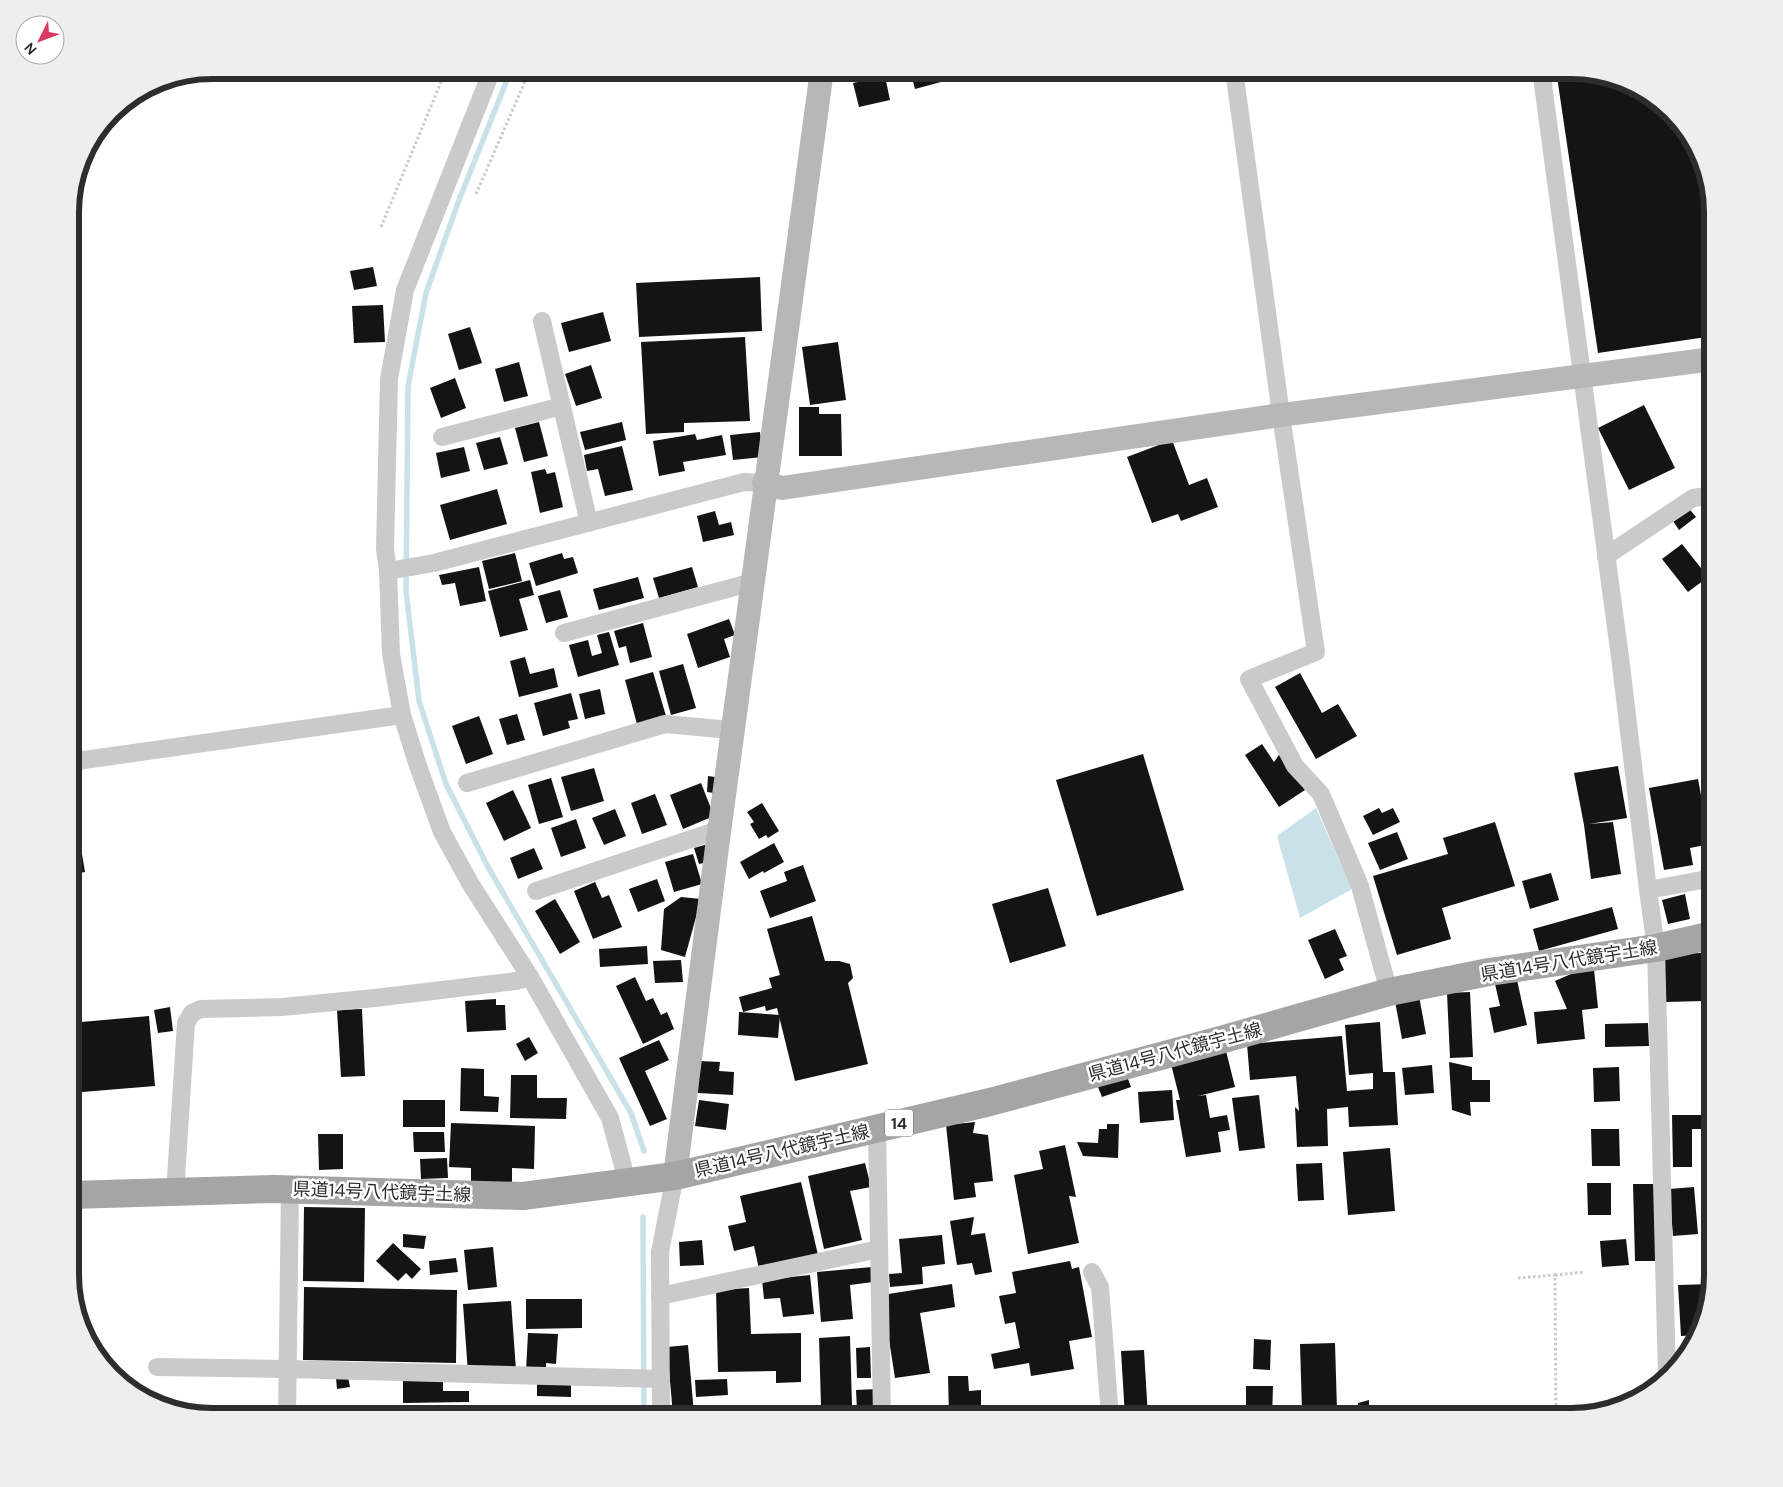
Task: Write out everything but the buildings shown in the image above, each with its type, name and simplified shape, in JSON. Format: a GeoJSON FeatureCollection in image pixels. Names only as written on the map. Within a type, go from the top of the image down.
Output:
{"type":"FeatureCollection","features":[{"type":"Feature","properties":{"kind":"main road","name":"県道14号八代鏡宇土線"},"geometry":{"type":"LineString","coordinates":[[79,1195],[290,1189],[524,1196],[674,1176],[1000,1099],[1224,1039],[1389,992],[1489,972],[1656,948],[1704,937]]}},
{"type":"Feature","properties":{"kind":"street"},"geometry":{"type":"LineString","coordinates":[[488,79],[406,290],[389,379],[385,549],[396,570],[391,654],[402,715],[442,832],[470,883],[530,977],[610,1118],[626,1183]]}},
{"type":"Feature","properties":{"kind":"street"},"geometry":{"type":"LineString","coordinates":[[660,1408],[658,1379],[660,1252],[674,1176],[731,730],[753,582],[764,483],[821,79]]}},
{"type":"Feature","properties":{"kind":"street"},"geometry":{"type":"LineString","coordinates":[[1235,79],[1281,415],[1316,652],[1249,679],[1295,766],[1321,794],[1360,886],[1389,992]]}},
{"type":"Feature","properties":{"kind":"street"},"geometry":{"type":"LineString","coordinates":[[1541,79],[1606,556],[1656,948],[1667,1367]]}},
{"type":"Feature","properties":{"kind":"street"},"geometry":{"type":"LineString","coordinates":[[542,322],[588,523]]}},
{"type":"Feature","properties":{"kind":"street"},"geometry":{"type":"LineString","coordinates":[[396,570],[430,564],[744,482],[764,483],[782,488],[1281,415],[1704,360]]}},
{"type":"Feature","properties":{"kind":"street"},"geometry":{"type":"LineString","coordinates":[[442,437],[562,406]]}},
{"type":"Feature","properties":{"kind":"street"},"geometry":{"type":"LineString","coordinates":[[1606,556],[1693,498],[1704,497]]}},
{"type":"Feature","properties":{"kind":"street"},"geometry":{"type":"LineString","coordinates":[[564,633],[753,582]]}},
{"type":"Feature","properties":{"kind":"street"},"geometry":{"type":"LineString","coordinates":[[79,761],[402,715]]}},
{"type":"Feature","properties":{"kind":"street"},"geometry":{"type":"LineString","coordinates":[[466,783],[665,724],[731,730]]}},
{"type":"Feature","properties":{"kind":"street"},"geometry":{"type":"LineString","coordinates":[[536,891],[718,830]]}},
{"type":"Feature","properties":{"kind":"street"},"geometry":{"type":"LineString","coordinates":[[1648,890],[1704,879]]}},
{"type":"Feature","properties":{"kind":"street"},"geometry":{"type":"LineString","coordinates":[[175,1193],[186,1023],[192,1012],[201,1009],[282,1007],[375,998],[516,981],[530,977]]}},
{"type":"Feature","properties":{"kind":"street"},"geometry":{"type":"LineString","coordinates":[[878,1128],[882,1408]]}},
{"type":"Feature","properties":{"kind":"street"},"geometry":{"type":"LineString","coordinates":[[287,1408],[290,1189]]}},
{"type":"Feature","properties":{"kind":"street"},"geometry":{"type":"LineString","coordinates":[[660,1296],[879,1249]]}},
{"type":"Feature","properties":{"kind":"street"},"geometry":{"type":"LineString","coordinates":[[1092,1272],[1100,1287],[1109,1408]]}},
{"type":"Feature","properties":{"kind":"street"},"geometry":{"type":"LineString","coordinates":[[157,1367],[658,1379]]}},
{"type":"Feature","properties":{"kind":"path"},"geometry":{"type":"LineString","coordinates":[[381,227],[442,79]]}},
{"type":"Feature","properties":{"kind":"path"},"geometry":{"type":"LineString","coordinates":[[476,194],[526,79]]}},
{"type":"Feature","properties":{"kind":"path"},"geometry":{"type":"LineString","coordinates":[[1518,1278],[1584,1272]]}},
{"type":"Feature","properties":{"kind":"path"},"geometry":{"type":"LineString","coordinates":[[1555,1275],[1556,1408]]}},
{"type":"Feature","properties":{"kind":"water"},"geometry":{"type":"Polygon","coordinates":[[[1316,808],[1352,889],[1300,918],[1277,836],[1316,808]]]}},
{"type":"Feature","properties":{"kind":"waterway"},"geometry":{"type":"LineString","coordinates":[[507,79],[459,200],[426,293],[408,386],[406,591],[419,701],[446,784],[488,867],[631,1113],[644,1151]]}},
{"type":"Feature","properties":{"kind":"waterway"},"geometry":{"type":"LineString","coordinates":[[643,1217],[644,1408]]}}]}
